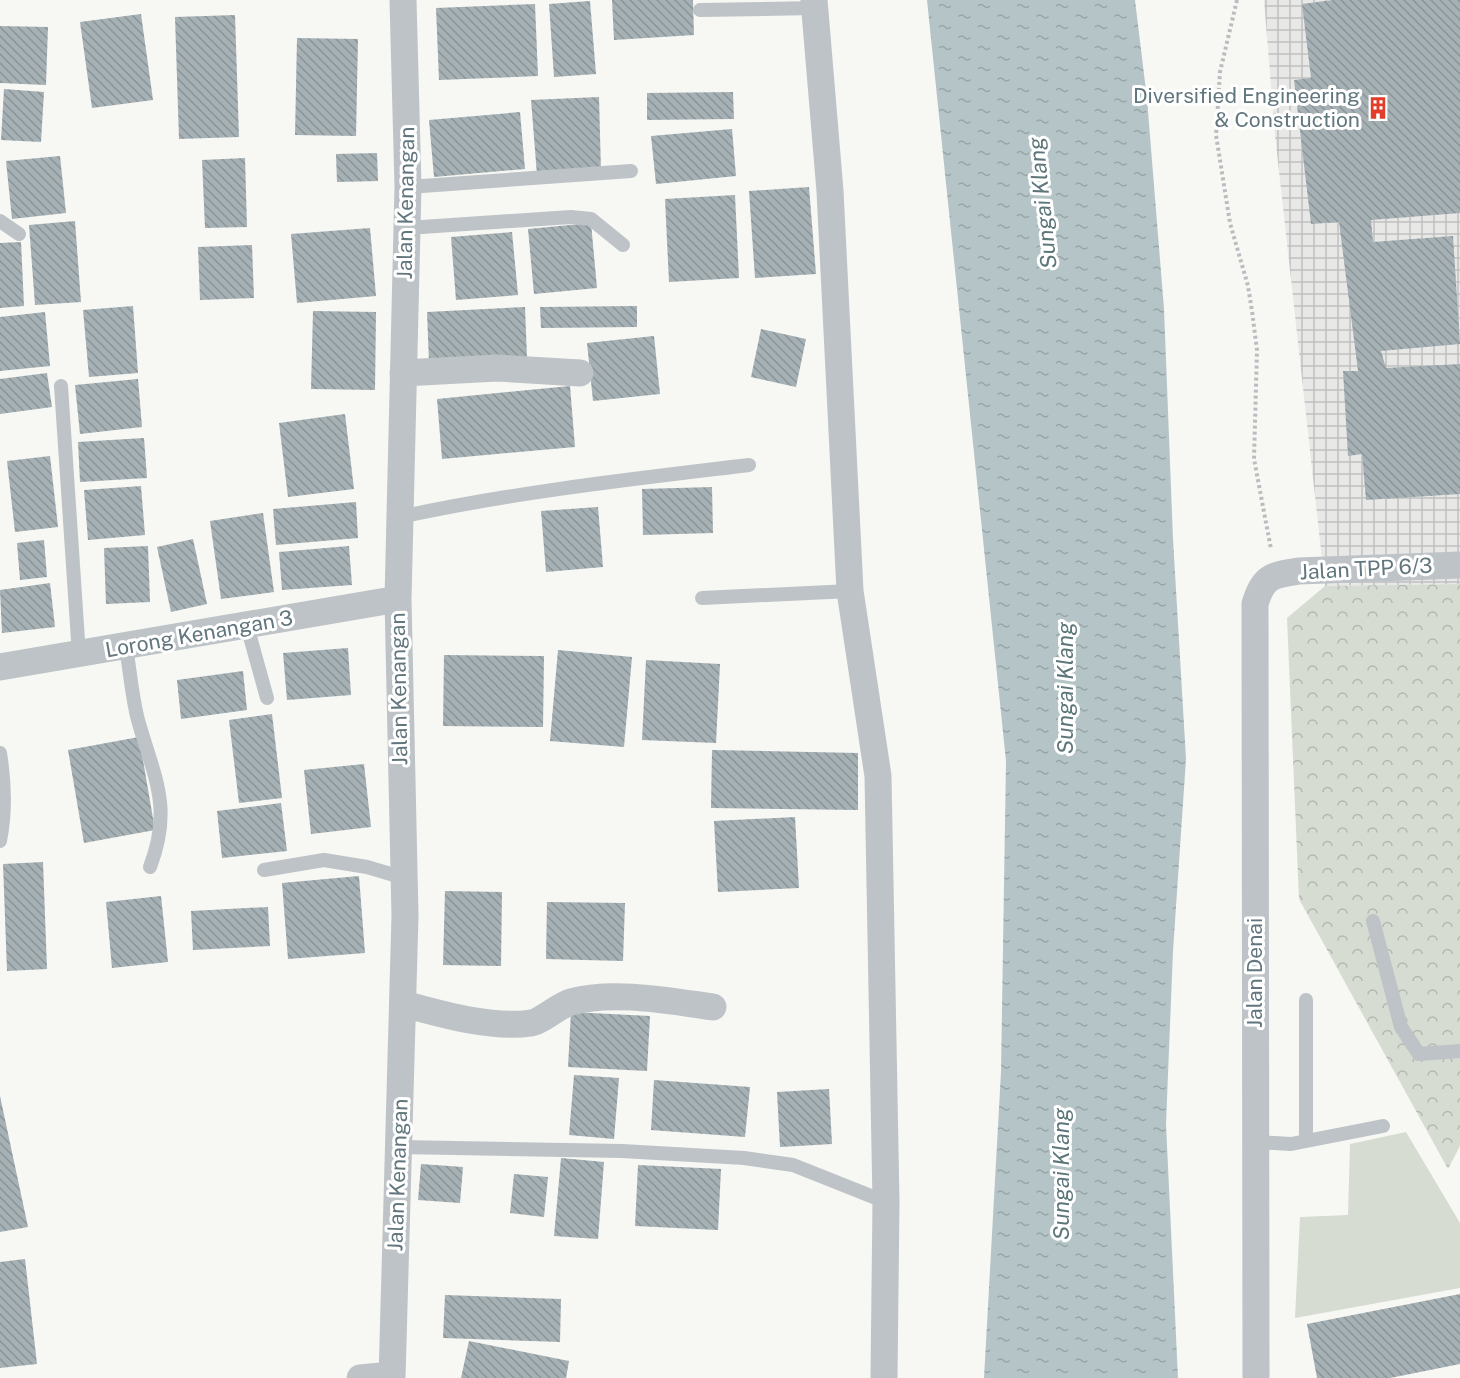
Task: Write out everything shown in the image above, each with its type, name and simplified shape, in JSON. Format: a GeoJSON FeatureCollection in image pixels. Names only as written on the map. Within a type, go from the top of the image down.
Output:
{"type":"FeatureCollection","features":[{"type":"Feature","properties":{"kind":"street","name":"Jalan Kenangan"},"geometry":{"type":"LineString","coordinates":[[392,1376],[404,1004],[404,878],[398,599],[408,187],[403,0]]}},
{"type":"Feature","properties":{"kind":"street"},"geometry":{"type":"LineString","coordinates":[[814,4],[830,191],[850,591],[878,776],[886,1202],[884,1378]]}},
{"type":"Feature","properties":{"kind":"street"},"geometry":{"type":"LineString","coordinates":[[403,373],[498,368],[580,373]]}},
{"type":"Feature","properties":{"kind":"street","name":"Jalan TPP 6/3"},"geometry":{"type":"LineString","coordinates":[[1273,575],[1299,571],[1460,565]]}},
{"type":"Feature","properties":{"kind":"street","name":"Jalan Denai"},"geometry":{"type":"LineString","coordinates":[[1256,1378],[1253,623],[1259,588],[1273,575]]}},
{"type":"Feature","properties":{"kind":"street","name":"Lorong Kenangan 3"},"geometry":{"type":"LineString","coordinates":[[0,667],[398,599]]}},
{"type":"Feature","properties":{"kind":"street"},"geometry":{"type":"LineString","coordinates":[[404,1004],[438,1013],[506,1025],[534,1023],[552,1010],[593,998],[660,1000],[713,1007]]}},
{"type":"Feature","properties":{"kind":"street"},"geometry":{"type":"LineString","coordinates":[[360,1378],[392,1376]]}},
{"type":"Feature","properties":{"kind":"lane"},"geometry":{"type":"LineString","coordinates":[[700,10],[814,4]]}},
{"type":"Feature","properties":{"kind":"lane"},"geometry":{"type":"LineString","coordinates":[[408,187],[631,171]]}},
{"type":"Feature","properties":{"kind":"lane"},"geometry":{"type":"LineString","coordinates":[[407,228],[571,217],[591,219],[624,245]]}},
{"type":"Feature","properties":{"kind":"lane"},"geometry":{"type":"LineString","coordinates":[[0,221],[20,234]]}},
{"type":"Feature","properties":{"kind":"lane"},"geometry":{"type":"LineString","coordinates":[[61,386],[79,655]]}},
{"type":"Feature","properties":{"kind":"lane"},"geometry":{"type":"LineString","coordinates":[[400,517],[533,491],[603,485],[749,465]]}},
{"type":"Feature","properties":{"kind":"lane"},"geometry":{"type":"LineString","coordinates":[[702,598],[850,591]]}},
{"type":"Feature","properties":{"kind":"lane"},"geometry":{"type":"LineString","coordinates":[[247,626],[267,698]]}},
{"type":"Feature","properties":{"kind":"lane"},"geometry":{"type":"LineString","coordinates":[[126,647],[138,719],[157,778],[161,816],[158,844],[150,867]]}},
{"type":"Feature","properties":{"kind":"lane"},"geometry":{"type":"LineString","coordinates":[[0,753],[4,780],[5,815],[0,841]]}},
{"type":"Feature","properties":{"kind":"lane"},"geometry":{"type":"LineString","coordinates":[[264,870],[324,860],[367,867],[404,878]]}},
{"type":"Feature","properties":{"kind":"lane"},"geometry":{"type":"LineString","coordinates":[[1373,921],[1401,1028],[1419,1054],[1460,1051]]}},
{"type":"Feature","properties":{"kind":"lane"},"geometry":{"type":"LineString","coordinates":[[1306,1000],[1306,1141]]}},
{"type":"Feature","properties":{"kind":"lane"},"geometry":{"type":"LineString","coordinates":[[1256,1142],[1291,1144],[1383,1126]]}},
{"type":"Feature","properties":{"kind":"lane"},"geometry":{"type":"LineString","coordinates":[[398,1147],[574,1150],[744,1158],[793,1165],[886,1202]]}},
{"type":"Feature","properties":{"kind":"path"},"geometry":{"type":"LineString","coordinates":[[1237,0],[1220,72],[1216,135],[1230,223],[1248,286],[1252,311],[1257,350],[1254,459],[1261,505],[1270,542],[1273,575]]}},
{"type":"Feature","properties":{"kind":"shaded area"},"geometry":{"type":"Polygon","coordinates":[[[1264,0],[1460,0],[1460,584],[1325,586],[1275,135],[1264,0]]]}},
{"type":"Feature","properties":{"kind":"green space"},"geometry":{"type":"Polygon","coordinates":[[[1460,584],[1460,1146],[1448,1169],[1299,899],[1287,618],[1325,586],[1460,584]]]}},
{"type":"Feature","properties":{"kind":"green space"},"geometry":{"type":"Polygon","coordinates":[[[1406,1132],[1460,1223],[1460,1288],[1295,1318],[1300,1217],[1348,1215],[1350,1144],[1406,1132]]]}},
{"type":"Feature","properties":{"kind":"water","name":"Sungai Klang"},"geometry":{"type":"Polygon","coordinates":[[[927,0],[1135,0],[1147,99],[1164,309],[1173,539],[1186,759],[1173,951],[1166,1124],[1178,1378],[984,1378],[1001,1072],[1006,761],[927,0]]]}},
{"type":"Feature","properties":{"kind":"building"},"geometry":{"type":"Polygon","coordinates":[[[612,0],[693,0],[694,35],[614,40],[612,0]]]}},
{"type":"Feature","properties":{"kind":"building"},"geometry":{"type":"Polygon","coordinates":[[[1333,0],[1460,0],[1460,213],[1371,220],[1373,242],[1453,236],[1460,344],[1381,351],[1386,368],[1460,364],[1460,494],[1366,500],[1362,454],[1348,456],[1343,371],[1358,371],[1339,222],[1311,224],[1294,80],[1311,78],[1302,4],[1333,0]]]}},
{"type":"Feature","properties":{"kind":"building"},"geometry":{"type":"Polygon","coordinates":[[[590,1],[596,74],[554,77],[549,4],[590,1]]]}},
{"type":"Feature","properties":{"kind":"building"},"geometry":{"type":"Polygon","coordinates":[[[535,4],[538,76],[439,80],[436,8],[535,4]]]}},
{"type":"Feature","properties":{"kind":"building"},"geometry":{"type":"Polygon","coordinates":[[[141,14],[153,100],[92,108],[80,22],[141,14]]]}},
{"type":"Feature","properties":{"kind":"building"},"geometry":{"type":"Polygon","coordinates":[[[235,15],[239,137],[179,139],[175,17],[235,15]]]}},
{"type":"Feature","properties":{"kind":"building"},"geometry":{"type":"Polygon","coordinates":[[[0,26],[48,27],[46,85],[0,83],[0,26]]]}},
{"type":"Feature","properties":{"kind":"building"},"geometry":{"type":"Polygon","coordinates":[[[297,38],[358,39],[356,136],[295,135],[297,38]]]}},
{"type":"Feature","properties":{"kind":"building"},"geometry":{"type":"Polygon","coordinates":[[[4,89],[44,92],[41,142],[1,140],[4,89]]]}},
{"type":"Feature","properties":{"kind":"building"},"geometry":{"type":"Polygon","coordinates":[[[733,92],[734,119],[647,120],[647,93],[733,92]]]}},
{"type":"Feature","properties":{"kind":"building"},"geometry":{"type":"Polygon","coordinates":[[[599,97],[601,172],[537,175],[531,100],[599,97]]]}},
{"type":"Feature","properties":{"kind":"building"},"geometry":{"type":"Polygon","coordinates":[[[520,112],[525,169],[434,177],[429,120],[520,112]]]}},
{"type":"Feature","properties":{"kind":"building"},"geometry":{"type":"Polygon","coordinates":[[[732,129],[736,176],[656,184],[651,136],[732,129]]]}},
{"type":"Feature","properties":{"kind":"building"},"geometry":{"type":"Polygon","coordinates":[[[377,153],[378,181],[337,182],[336,154],[377,153]]]}},
{"type":"Feature","properties":{"kind":"building"},"geometry":{"type":"Polygon","coordinates":[[[60,156],[66,213],[12,219],[6,161],[60,156]]]}},
{"type":"Feature","properties":{"kind":"building"},"geometry":{"type":"Polygon","coordinates":[[[245,158],[247,227],[205,228],[202,160],[245,158]]]}},
{"type":"Feature","properties":{"kind":"building"},"geometry":{"type":"Polygon","coordinates":[[[809,187],[816,274],[755,278],[749,191],[809,187]]]}},
{"type":"Feature","properties":{"kind":"building"},"geometry":{"type":"Polygon","coordinates":[[[735,195],[739,278],[669,282],[665,199],[735,195]]]}},
{"type":"Feature","properties":{"kind":"building"},"geometry":{"type":"Polygon","coordinates":[[[75,221],[81,302],[35,305],[29,225],[75,221]]]}},
{"type":"Feature","properties":{"kind":"building"},"geometry":{"type":"Polygon","coordinates":[[[591,223],[597,288],[534,294],[528,229],[591,223]]]}},
{"type":"Feature","properties":{"kind":"building"},"geometry":{"type":"Polygon","coordinates":[[[370,228],[376,296],[297,303],[291,234],[370,228]]]}},
{"type":"Feature","properties":{"kind":"building"},"geometry":{"type":"Polygon","coordinates":[[[512,232],[518,295],[456,300],[451,237],[512,232]]]}},
{"type":"Feature","properties":{"kind":"building"},"geometry":{"type":"Polygon","coordinates":[[[21,242],[24,306],[0,308],[0,243],[21,242]]]}},
{"type":"Feature","properties":{"kind":"building"},"geometry":{"type":"Polygon","coordinates":[[[252,245],[254,298],[200,300],[198,247],[252,245]]]}},
{"type":"Feature","properties":{"kind":"building"},"geometry":{"type":"Polygon","coordinates":[[[133,306],[138,373],[89,377],[83,310],[133,306]]]}},
{"type":"Feature","properties":{"kind":"building"},"geometry":{"type":"Polygon","coordinates":[[[637,306],[637,327],[541,328],[540,307],[637,306]]]}},
{"type":"Feature","properties":{"kind":"building"},"geometry":{"type":"Polygon","coordinates":[[[525,307],[527,358],[429,363],[427,312],[525,307]]]}},
{"type":"Feature","properties":{"kind":"building"},"geometry":{"type":"Polygon","coordinates":[[[313,311],[376,312],[375,390],[311,389],[313,311]]]}},
{"type":"Feature","properties":{"kind":"building"},"geometry":{"type":"Polygon","coordinates":[[[45,312],[50,366],[0,371],[0,317],[45,312]]]}},
{"type":"Feature","properties":{"kind":"building"},"geometry":{"type":"Polygon","coordinates":[[[761,329],[806,339],[796,387],[751,377],[761,329]]]}},
{"type":"Feature","properties":{"kind":"building"},"geometry":{"type":"Polygon","coordinates":[[[654,336],[660,394],[593,401],[587,343],[654,336]]]}},
{"type":"Feature","properties":{"kind":"building"},"geometry":{"type":"Polygon","coordinates":[[[47,373],[52,407],[0,414],[0,379],[47,373]]]}},
{"type":"Feature","properties":{"kind":"building"},"geometry":{"type":"Polygon","coordinates":[[[138,379],[142,427],[80,434],[75,385],[138,379]]]}},
{"type":"Feature","properties":{"kind":"building"},"geometry":{"type":"Polygon","coordinates":[[[570,386],[575,447],[442,459],[437,399],[570,386]]]}},
{"type":"Feature","properties":{"kind":"building"},"geometry":{"type":"Polygon","coordinates":[[[345,414],[354,489],[288,497],[279,423],[345,414]]]}},
{"type":"Feature","properties":{"kind":"building"},"geometry":{"type":"Polygon","coordinates":[[[144,438],[147,478],[80,482],[78,442],[144,438]]]}},
{"type":"Feature","properties":{"kind":"building"},"geometry":{"type":"Polygon","coordinates":[[[50,456],[58,527],[15,532],[7,461],[50,456]]]}},
{"type":"Feature","properties":{"kind":"building"},"geometry":{"type":"Polygon","coordinates":[[[141,486],[145,535],[88,540],[84,490],[141,486]]]}},
{"type":"Feature","properties":{"kind":"building"},"geometry":{"type":"Polygon","coordinates":[[[712,487],[713,533],[643,535],[642,489],[712,487]]]}},
{"type":"Feature","properties":{"kind":"building"},"geometry":{"type":"Polygon","coordinates":[[[356,502],[358,538],[276,545],[273,509],[356,502]]]}},
{"type":"Feature","properties":{"kind":"building"},"geometry":{"type":"Polygon","coordinates":[[[598,507],[603,567],[546,572],[541,511],[598,507]]]}},
{"type":"Feature","properties":{"kind":"building"},"geometry":{"type":"Polygon","coordinates":[[[263,513],[274,592],[221,599],[210,521],[263,513]]]}},
{"type":"Feature","properties":{"kind":"building"},"geometry":{"type":"Polygon","coordinates":[[[193,539],[207,604],[171,612],[157,547],[193,539]]]}},
{"type":"Feature","properties":{"kind":"building"},"geometry":{"type":"Polygon","coordinates":[[[44,540],[47,577],[20,580],[17,543],[44,540]]]}},
{"type":"Feature","properties":{"kind":"building"},"geometry":{"type":"Polygon","coordinates":[[[148,546],[150,602],[106,604],[104,548],[148,546]]]}},
{"type":"Feature","properties":{"kind":"building"},"geometry":{"type":"Polygon","coordinates":[[[349,546],[352,585],[282,590],[279,552],[349,546]]]}},
{"type":"Feature","properties":{"kind":"building"},"geometry":{"type":"Polygon","coordinates":[[[50,583],[55,627],[2,633],[0,590],[50,583]]]}},
{"type":"Feature","properties":{"kind":"building"},"geometry":{"type":"Polygon","coordinates":[[[348,648],[351,695],[287,700],[283,653],[348,648]]]}},
{"type":"Feature","properties":{"kind":"building"},"geometry":{"type":"Polygon","coordinates":[[[558,650],[632,657],[624,747],[550,741],[558,650]]]}},
{"type":"Feature","properties":{"kind":"building"},"geometry":{"type":"Polygon","coordinates":[[[444,655],[544,656],[543,727],[443,726],[444,655]]]}},
{"type":"Feature","properties":{"kind":"building"},"geometry":{"type":"Polygon","coordinates":[[[646,660],[720,664],[716,743],[642,740],[646,660]]]}},
{"type":"Feature","properties":{"kind":"building"},"geometry":{"type":"Polygon","coordinates":[[[243,671],[247,710],[181,719],[177,680],[243,671]]]}},
{"type":"Feature","properties":{"kind":"building"},"geometry":{"type":"Polygon","coordinates":[[[272,714],[282,798],[239,803],[229,720],[272,714]]]}},
{"type":"Feature","properties":{"kind":"building"},"geometry":{"type":"Polygon","coordinates":[[[139,737],[155,830],[84,843],[68,750],[139,737]]]}},
{"type":"Feature","properties":{"kind":"building"},"geometry":{"type":"Polygon","coordinates":[[[712,750],[858,753],[858,810],[711,808],[712,750]]]}},
{"type":"Feature","properties":{"kind":"building"},"geometry":{"type":"Polygon","coordinates":[[[364,764],[371,827],[311,834],[304,770],[364,764]]]}},
{"type":"Feature","properties":{"kind":"building"},"geometry":{"type":"Polygon","coordinates":[[[281,803],[287,851],[222,858],[217,811],[281,803]]]}},
{"type":"Feature","properties":{"kind":"building"},"geometry":{"type":"Polygon","coordinates":[[[795,817],[799,888],[718,892],[714,821],[795,817]]]}},
{"type":"Feature","properties":{"kind":"building"},"geometry":{"type":"Polygon","coordinates":[[[43,862],[47,969],[7,971],[3,864],[43,862]]]}},
{"type":"Feature","properties":{"kind":"building"},"geometry":{"type":"Polygon","coordinates":[[[359,876],[365,953],[288,959],[282,883],[359,876]]]}},
{"type":"Feature","properties":{"kind":"building"},"geometry":{"type":"Polygon","coordinates":[[[445,891],[502,892],[501,966],[443,965],[445,891]]]}},
{"type":"Feature","properties":{"kind":"building"},"geometry":{"type":"Polygon","coordinates":[[[161,896],[168,962],[112,968],[106,902],[161,896]]]}},
{"type":"Feature","properties":{"kind":"building"},"geometry":{"type":"Polygon","coordinates":[[[547,902],[625,903],[623,961],[546,959],[547,902]]]}},
{"type":"Feature","properties":{"kind":"building"},"geometry":{"type":"Polygon","coordinates":[[[268,907],[270,946],[193,950],[191,911],[268,907]]]}},
{"type":"Feature","properties":{"kind":"building"},"geometry":{"type":"Polygon","coordinates":[[[571,1012],[650,1016],[647,1071],[568,1067],[571,1012]]]}},
{"type":"Feature","properties":{"kind":"building"},"geometry":{"type":"Polygon","coordinates":[[[574,1075],[619,1078],[614,1139],[569,1135],[574,1075]]]}},
{"type":"Feature","properties":{"kind":"building"},"geometry":{"type":"Polygon","coordinates":[[[654,1080],[750,1087],[745,1137],[651,1130],[654,1080]]]}},
{"type":"Feature","properties":{"kind":"building"},"geometry":{"type":"Polygon","coordinates":[[[829,1089],[832,1144],[780,1147],[777,1092],[829,1089]]]}},
{"type":"Feature","properties":{"kind":"building"},"geometry":{"type":"Polygon","coordinates":[[[0,1096],[28,1227],[0,1232],[0,1096]]]}},
{"type":"Feature","properties":{"kind":"building"},"geometry":{"type":"Polygon","coordinates":[[[561,1158],[604,1162],[598,1239],[554,1236],[561,1158]]]}},
{"type":"Feature","properties":{"kind":"building"},"geometry":{"type":"Polygon","coordinates":[[[421,1164],[463,1167],[460,1203],[418,1200],[421,1164]]]}},
{"type":"Feature","properties":{"kind":"building"},"geometry":{"type":"Polygon","coordinates":[[[638,1165],[721,1169],[718,1230],[635,1226],[638,1165]]]}},
{"type":"Feature","properties":{"kind":"building"},"geometry":{"type":"Polygon","coordinates":[[[514,1174],[548,1177],[544,1217],[510,1213],[514,1174]]]}},
{"type":"Feature","properties":{"kind":"building"},"geometry":{"type":"Polygon","coordinates":[[[25,1259],[37,1364],[0,1368],[0,1262],[25,1259]]]}},
{"type":"Feature","properties":{"kind":"building"},"geometry":{"type":"Polygon","coordinates":[[[1460,1294],[1460,1364],[1390,1378],[1317,1378],[1307,1324],[1460,1294]]]}},
{"type":"Feature","properties":{"kind":"building"},"geometry":{"type":"Polygon","coordinates":[[[445,1295],[561,1299],[560,1342],[443,1338],[445,1295]]]}},
{"type":"Feature","properties":{"kind":"building"},"geometry":{"type":"Polygon","coordinates":[[[469,1341],[569,1361],[566,1378],[461,1378],[469,1341]]]}},
{"type":"Feature","properties":{"kind":"place","name":"Diversified Engineering & Construction"},"geometry":{"type":"Point","coordinates":[1378,108]}}]}
